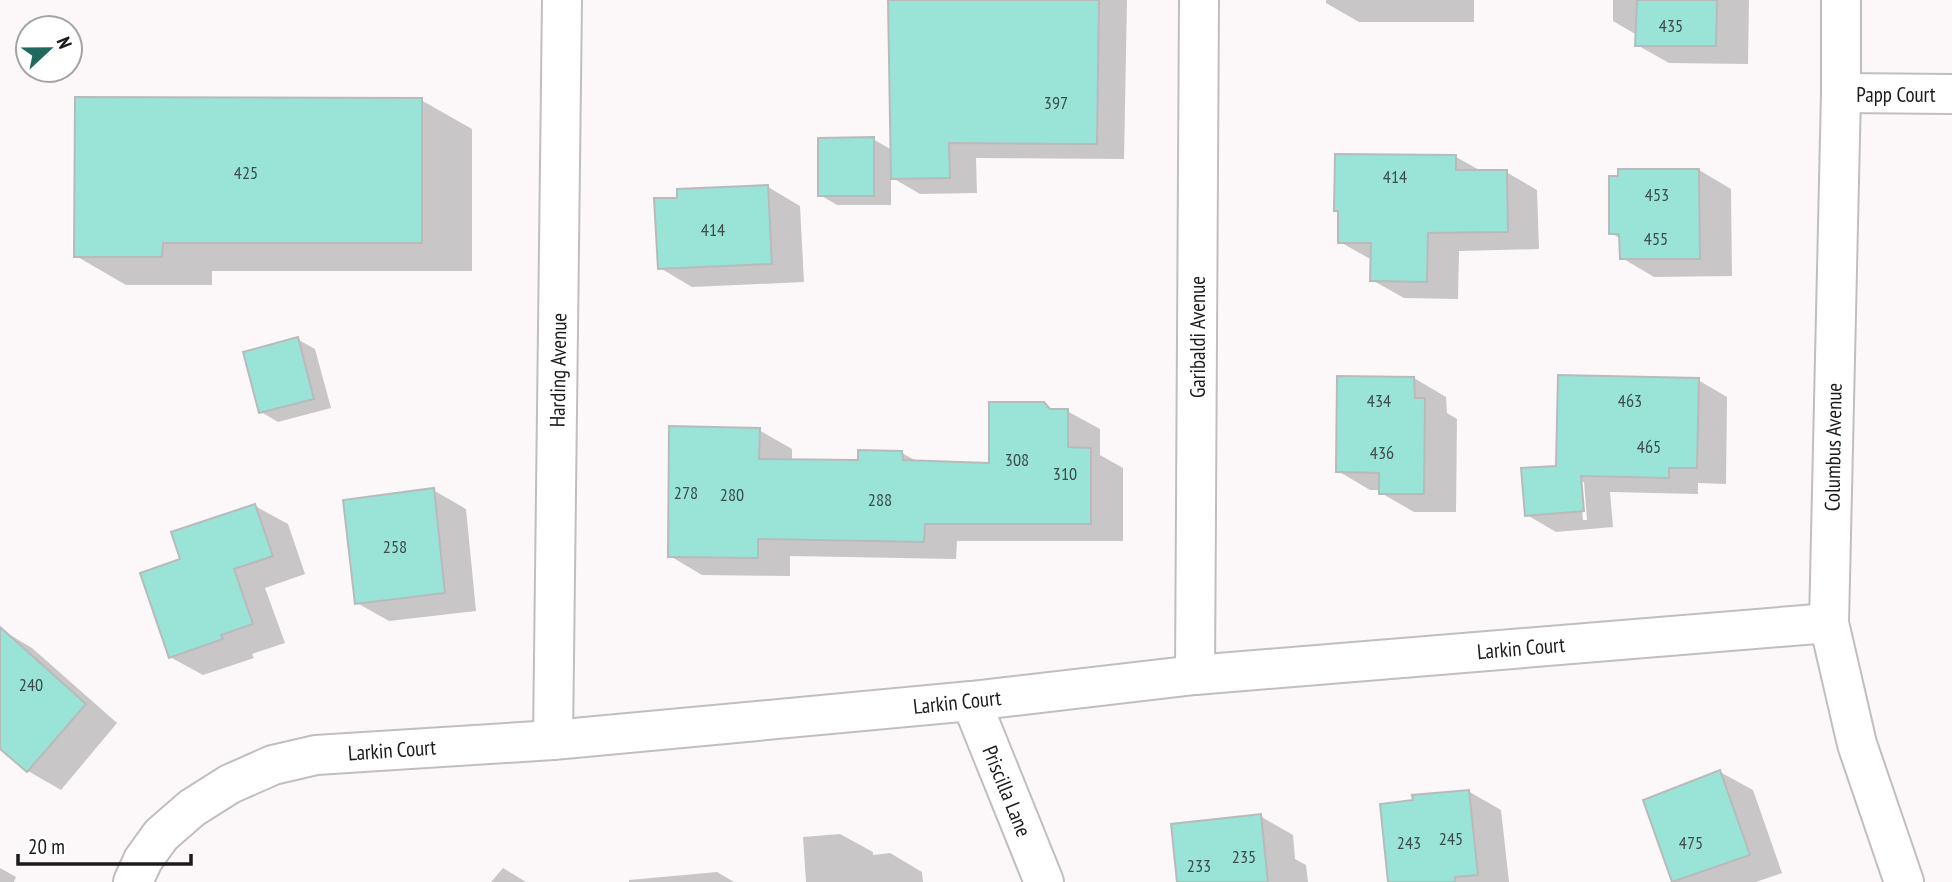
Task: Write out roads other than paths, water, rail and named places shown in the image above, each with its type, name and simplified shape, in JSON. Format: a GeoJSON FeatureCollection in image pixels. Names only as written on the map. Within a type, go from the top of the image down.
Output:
{"type":"FeatureCollection","features":[{"type":"Feature","properties":{"kind":"street","name":"Harding Avenue"},"geometry":{"type":"LineString","coordinates":[[553,740],[562,0]]}},
{"type":"Feature","properties":{"kind":"street","name":"Garibaldi Avenue"},"geometry":{"type":"LineString","coordinates":[[1195,675],[1199,0]]}},
{"type":"Feature","properties":{"kind":"street","name":"Columbus Avenue"},"geometry":{"type":"LineString","coordinates":[[1841,0],[1829,624],[1857,744],[1904,882]]}},
{"type":"Feature","properties":{"kind":"street","name":"Papp Court"},"geometry":{"type":"LineString","coordinates":[[1841,93],[1952,94]]}},
{"type":"Feature","properties":{"kind":"street","name":"Larkin Court"},"geometry":{"type":"LineString","coordinates":[[133,882],[143,860],[161,835],[192,808],[230,784],[273,765],[316,755],[553,740],[971,701],[1195,675],[1829,624]]}},
{"type":"Feature","properties":{"kind":"street","name":"Priscilla Lane"},"geometry":{"type":"LineString","coordinates":[[971,701],[1044,882]]}}]}
